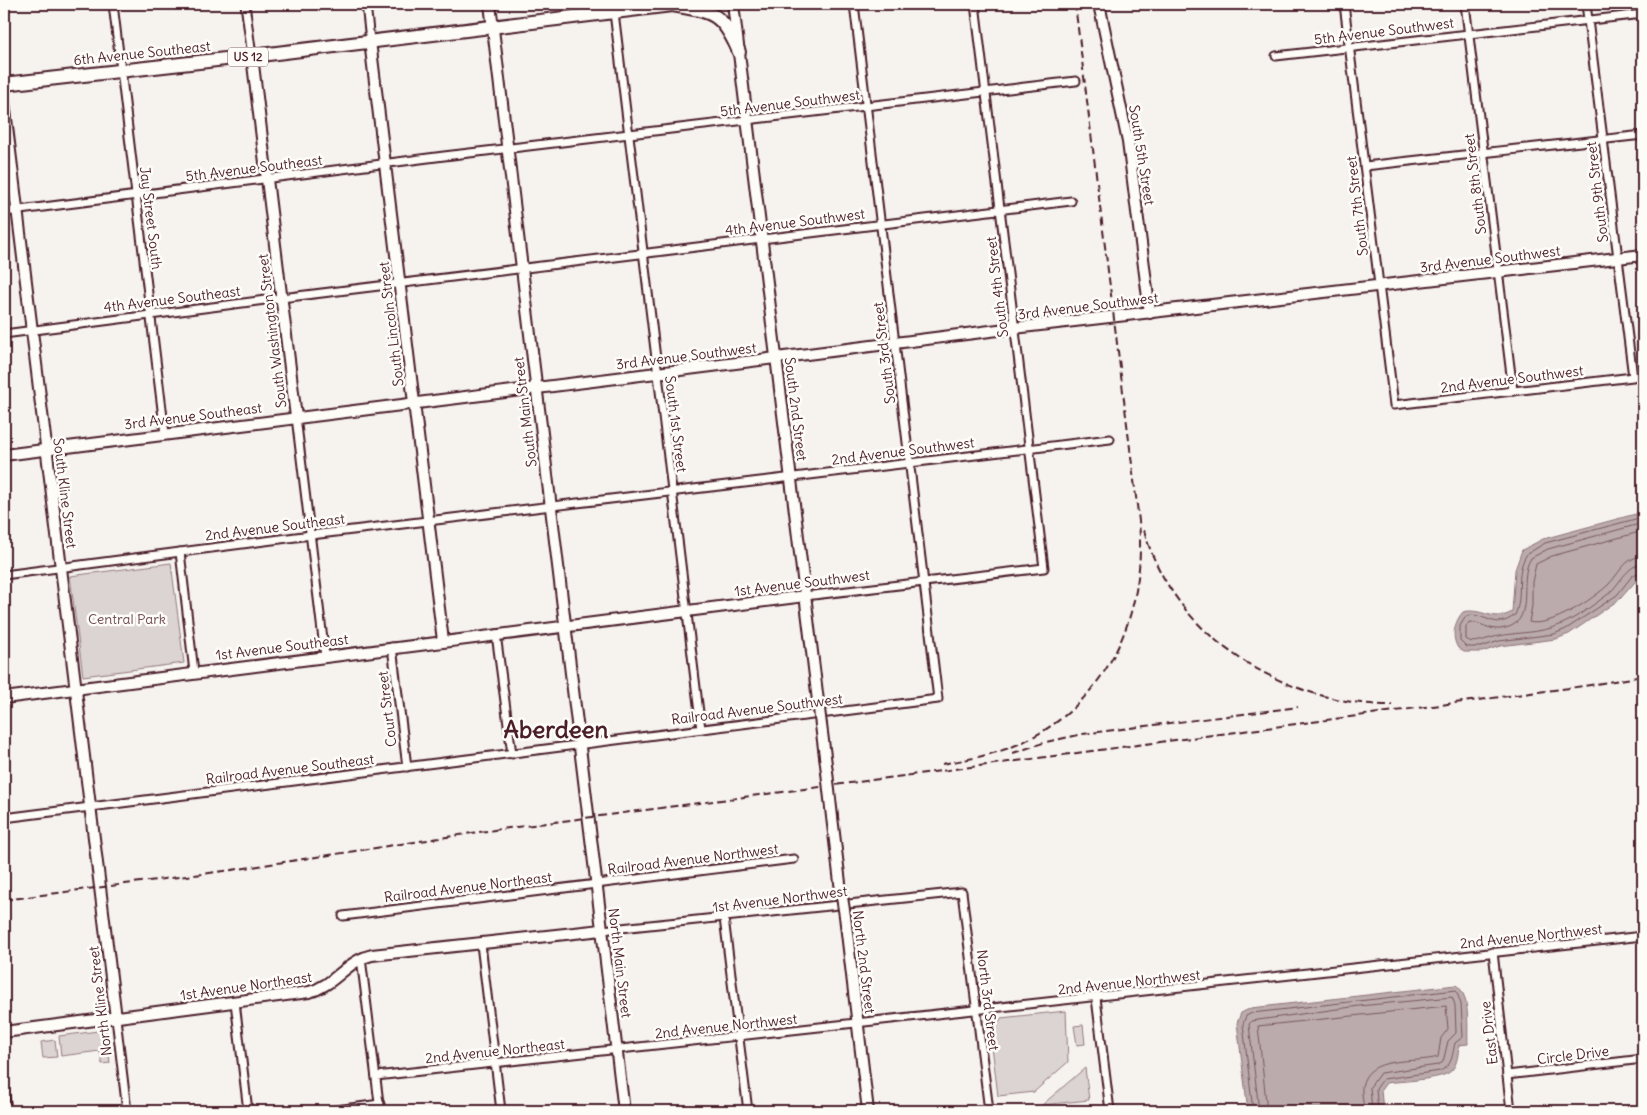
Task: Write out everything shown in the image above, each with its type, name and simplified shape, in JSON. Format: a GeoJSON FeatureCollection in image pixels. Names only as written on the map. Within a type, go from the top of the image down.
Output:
{"type":"FeatureCollection","features":[{"type":"Feature","properties":{"kind":"highway","name":"US 12"},"geometry":{"type":"LineString","coordinates":[[492,27],[613,8],[676,4]]}},
{"type":"Feature","properties":{"kind":"highway"},"geometry":{"type":"LineString","coordinates":[[676,4],[719,18],[728,28],[739,52]]}},
{"type":"Feature","properties":{"kind":"highway","name":"6th Avenue Southeast"},"geometry":{"type":"LineString","coordinates":[[4,84],[492,27]]}},
{"type":"Feature","properties":{"kind":"street","name":"Jay Street South"},"geometry":{"type":"LineString","coordinates":[[112,4],[165,434]]}},
{"type":"Feature","properties":{"kind":"street","name":"South Washington Street"},"geometry":{"type":"LineString","coordinates":[[245,4],[268,178],[325,656]]}},
{"type":"Feature","properties":{"kind":"street","name":"South Lincoln Street"},"geometry":{"type":"LineString","coordinates":[[366,4],[442,641]]}},
{"type":"Feature","properties":{"kind":"street","name":"South Main Street"},"geometry":{"type":"LineString","coordinates":[[490,4],[588,818]]}},
{"type":"Feature","properties":{"kind":"street","name":"South 2nd Street"},"geometry":{"type":"LineString","coordinates":[[733,4],[832,817]]}},
{"type":"Feature","properties":{"kind":"street","name":"South 3rd Street"},"geometry":{"type":"LineString","coordinates":[[854,4],[938,699]]}},
{"type":"Feature","properties":{"kind":"street","name":"South 4th Street"},"geometry":{"type":"LineString","coordinates":[[975,4],[1044,568]]}},
{"type":"Feature","properties":{"kind":"street","name":"South 5th Street"},"geometry":{"type":"LineString","coordinates":[[1099,4],[1128,142],[1150,313]]}},
{"type":"Feature","properties":{"kind":"street","name":"South 7th Street"},"geometry":{"type":"LineString","coordinates":[[1344,4],[1394,405]]}},
{"type":"Feature","properties":{"kind":"street","name":"South 8th Street"},"geometry":{"type":"LineString","coordinates":[[1465,4],[1513,391]]}},
{"type":"Feature","properties":{"kind":"street","name":"South 9th Street"},"geometry":{"type":"LineString","coordinates":[[1586,4],[1632,377]]}},
{"type":"Feature","properties":{"kind":"street","name":"South 1st Street"},"geometry":{"type":"LineString","coordinates":[[613,8],[700,729]]}},
{"type":"Feature","properties":{"kind":"street","name":"5th Avenue Southwest"},"geometry":{"type":"LineString","coordinates":[[1276,56],[1643,14]]}},
{"type":"Feature","properties":{"kind":"street","name":"5th Avenue Southwest"},"geometry":{"type":"LineString","coordinates":[[507,149],[1076,81]]}},
{"type":"Feature","properties":{"kind":"street","name":"South Kline Street"},"geometry":{"type":"LineString","coordinates":[[4,102],[100,888]]}},
{"type":"Feature","properties":{"kind":"street"},"geometry":{"type":"LineString","coordinates":[[1365,166],[1643,135]]}},
{"type":"Feature","properties":{"kind":"street","name":"5th Avenue Southeast"},"geometry":{"type":"LineString","coordinates":[[4,212],[507,149]]}},
{"type":"Feature","properties":{"kind":"street","name":"4th Avenue Southwest"},"geometry":{"type":"LineString","coordinates":[[521,268],[1071,202]]}},
{"type":"Feature","properties":{"kind":"street","name":"3rd Avenue Southwest"},"geometry":{"type":"LineString","coordinates":[[536,388],[1014,328],[1643,255]]}},
{"type":"Feature","properties":{"kind":"street","name":"4th Avenue Southeast"},"geometry":{"type":"LineString","coordinates":[[4,334],[521,268]]}},
{"type":"Feature","properties":{"kind":"street","name":"2nd Avenue Southwest"},"geometry":{"type":"LineString","coordinates":[[1394,405],[1632,377]]}},
{"type":"Feature","properties":{"kind":"street","name":"3rd Avenue Southeast"},"geometry":{"type":"LineString","coordinates":[[4,455],[536,388]]}},
{"type":"Feature","properties":{"kind":"street","name":"2nd Avenue Southwest"},"geometry":{"type":"LineString","coordinates":[[550,506],[1110,439]]}},
{"type":"Feature","properties":{"kind":"street","name":"2nd Avenue Southeast"},"geometry":{"type":"LineString","coordinates":[[4,575],[550,506]]}},
{"type":"Feature","properties":{"kind":"street"},"geometry":{"type":"LineString","coordinates":[[180,552],[194,672]]}},
{"type":"Feature","properties":{"kind":"street","name":"1st Avenue Southwest"},"geometry":{"type":"LineString","coordinates":[[564,626],[1044,568]]}},
{"type":"Feature","properties":{"kind":"street","name":"1st Avenue Southeast"},"geometry":{"type":"LineString","coordinates":[[4,698],[194,672],[564,626]]}},
{"type":"Feature","properties":{"kind":"street"},"geometry":{"type":"LineString","coordinates":[[496,634],[512,754]]}},
{"type":"Feature","properties":{"kind":"street","name":"Court Street"},"geometry":{"type":"LineString","coordinates":[[392,647],[407,767]]}},
{"type":"Feature","properties":{"kind":"street","name":"Railroad Avenue Southwest"},"geometry":{"type":"LineString","coordinates":[[579,744],[938,699]]}},
{"type":"Feature","properties":{"kind":"street","name":"Railroad Avenue Southeast"},"geometry":{"type":"LineString","coordinates":[[4,818],[579,744]]}},
{"type":"Feature","properties":{"kind":"street","name":"North 2nd Street"},"geometry":{"type":"LineString","coordinates":[[832,817],[868,1111]]}},
{"type":"Feature","properties":{"kind":"street","name":"North Main Street"},"geometry":{"type":"LineString","coordinates":[[588,818],[624,1111]]}},
{"type":"Feature","properties":{"kind":"street","name":"Railroad Avenue Northwest"},"geometry":{"type":"LineString","coordinates":[[596,883],[794,859]]}},
{"type":"Feature","properties":{"kind":"street","name":"Railroad Avenue Northeast"},"geometry":{"type":"LineString","coordinates":[[343,916],[596,883]]}},
{"type":"Feature","properties":{"kind":"street","name":"North Kline Street"},"geometry":{"type":"LineString","coordinates":[[100,888],[127,1111]]}},
{"type":"Feature","properties":{"kind":"street","name":"1st Avenue Northwest"},"geometry":{"type":"LineString","coordinates":[[602,930],[962,892]]}},
{"type":"Feature","properties":{"kind":"street","name":"North 3rd Street"},"geometry":{"type":"LineString","coordinates":[[962,892],[989,1111]]}},
{"type":"Feature","properties":{"kind":"street"},"geometry":{"type":"LineString","coordinates":[[724,918],[748,1111]]}},
{"type":"Feature","properties":{"kind":"street","name":"1st Avenue Northeast"},"geometry":{"type":"LineString","coordinates":[[4,1032],[316,991],[361,958],[602,930]]}},
{"type":"Feature","properties":{"kind":"street","name":"2nd Avenue Northwest"},"geometry":{"type":"LineString","coordinates":[[616,1050],[1643,936]]}},
{"type":"Feature","properties":{"kind":"street"},"geometry":{"type":"LineString","coordinates":[[480,944],[501,1111]]}},
{"type":"Feature","properties":{"kind":"street","name":"East Drive"},"geometry":{"type":"LineString","coordinates":[[1492,952],[1511,1111]]}},
{"type":"Feature","properties":{"kind":"street"},"geometry":{"type":"LineString","coordinates":[[329,1111],[380,1108],[361,958]]}},
{"type":"Feature","properties":{"kind":"street"},"geometry":{"type":"LineString","coordinates":[[1096,998],[1110,1111]]}},
{"type":"Feature","properties":{"kind":"street"},"geometry":{"type":"LineString","coordinates":[[235,1002],[248,1111]]}},
{"type":"Feature","properties":{"kind":"street","name":"2nd Avenue Northeast"},"geometry":{"type":"LineString","coordinates":[[376,1076],[616,1050]]}},
{"type":"Feature","properties":{"kind":"street","name":"Circle Drive"},"geometry":{"type":"LineString","coordinates":[[1507,1075],[1643,1059]]}},
{"type":"Feature","properties":{"kind":"street"},"geometry":{"type":"LineString","coordinates":[[4,1088],[7,1111]]}},
{"type":"Feature","properties":{"kind":"green space","name":"Central Park"},"geometry":{"type":"Polygon","coordinates":[[[171,563],[184,663],[83,676],[70,576],[171,563]]]}},
{"type":"Feature","properties":{"kind":"green space"},"geometry":{"type":"Polygon","coordinates":[[[1066,1011],[1068,1062],[1034,1092],[998,1096],[991,1038],[1001,1018],[1066,1011]]]}},
{"type":"Feature","properties":{"kind":"green space"},"geometry":{"type":"Polygon","coordinates":[[[1083,1025],[1085,1044],[1077,1045],[1074,1026],[1083,1025]]]}},
{"type":"Feature","properties":{"kind":"green space"},"geometry":{"type":"Polygon","coordinates":[[[106,1030],[110,1063],[102,1064],[100,1051],[61,1056],[59,1036],[106,1030]]]}},
{"type":"Feature","properties":{"kind":"green space"},"geometry":{"type":"Polygon","coordinates":[[[55,1040],[57,1057],[43,1058],[41,1042],[55,1040]]]}},
{"type":"Feature","properties":{"kind":"green space"},"geometry":{"type":"Polygon","coordinates":[[[1085,1068],[1089,1100],[1042,1105],[1085,1068]]]}},
{"type":"Feature","properties":{"kind":"water"},"geometry":{"type":"Polygon","coordinates":[[[1643,512],[1643,573],[1620,599],[1569,634],[1556,639],[1500,646],[1482,652],[1464,652],[1458,648],[1454,630],[1457,620],[1463,612],[1476,611],[1499,616],[1512,612],[1515,570],[1522,550],[1543,539],[1643,512]]]}},
{"type":"Feature","properties":{"kind":"water"},"geometry":{"type":"Polygon","coordinates":[[[1456,985],[1461,990],[1466,1004],[1468,1044],[1459,1045],[1455,1065],[1451,1071],[1430,1078],[1386,1083],[1381,1090],[1383,1111],[1248,1111],[1237,1023],[1241,1013],[1251,1008],[1456,985]]]}},
{"type":"Feature","properties":{"kind":"railway"},"geometry":{"type":"LineString","coordinates":[[942,764],[994,753],[1023,742],[1053,725],[1079,703],[1100,678],[1116,651],[1128,621],[1136,589],[1140,555],[1139,521],[1075,4]]}},
{"type":"Feature","properties":{"kind":"railway"},"geometry":{"type":"LineString","coordinates":[[1144,530],[1159,568],[1180,602],[1207,632],[1239,658],[1274,678],[1312,693],[1352,702],[1392,705]]}},
{"type":"Feature","properties":{"kind":"railway"},"geometry":{"type":"LineString","coordinates":[[4,900],[232,870],[479,832],[1584,686],[1643,676]]}},
{"type":"Feature","properties":{"kind":"railway"},"geometry":{"type":"LineString","coordinates":[[1013,753],[1046,742],[1083,734],[1298,707]]}},
{"type":"Feature","properties":{"kind":"district","name":"Aberdeen"},"geometry":{"type":"Point","coordinates":[556,730]}}]}
